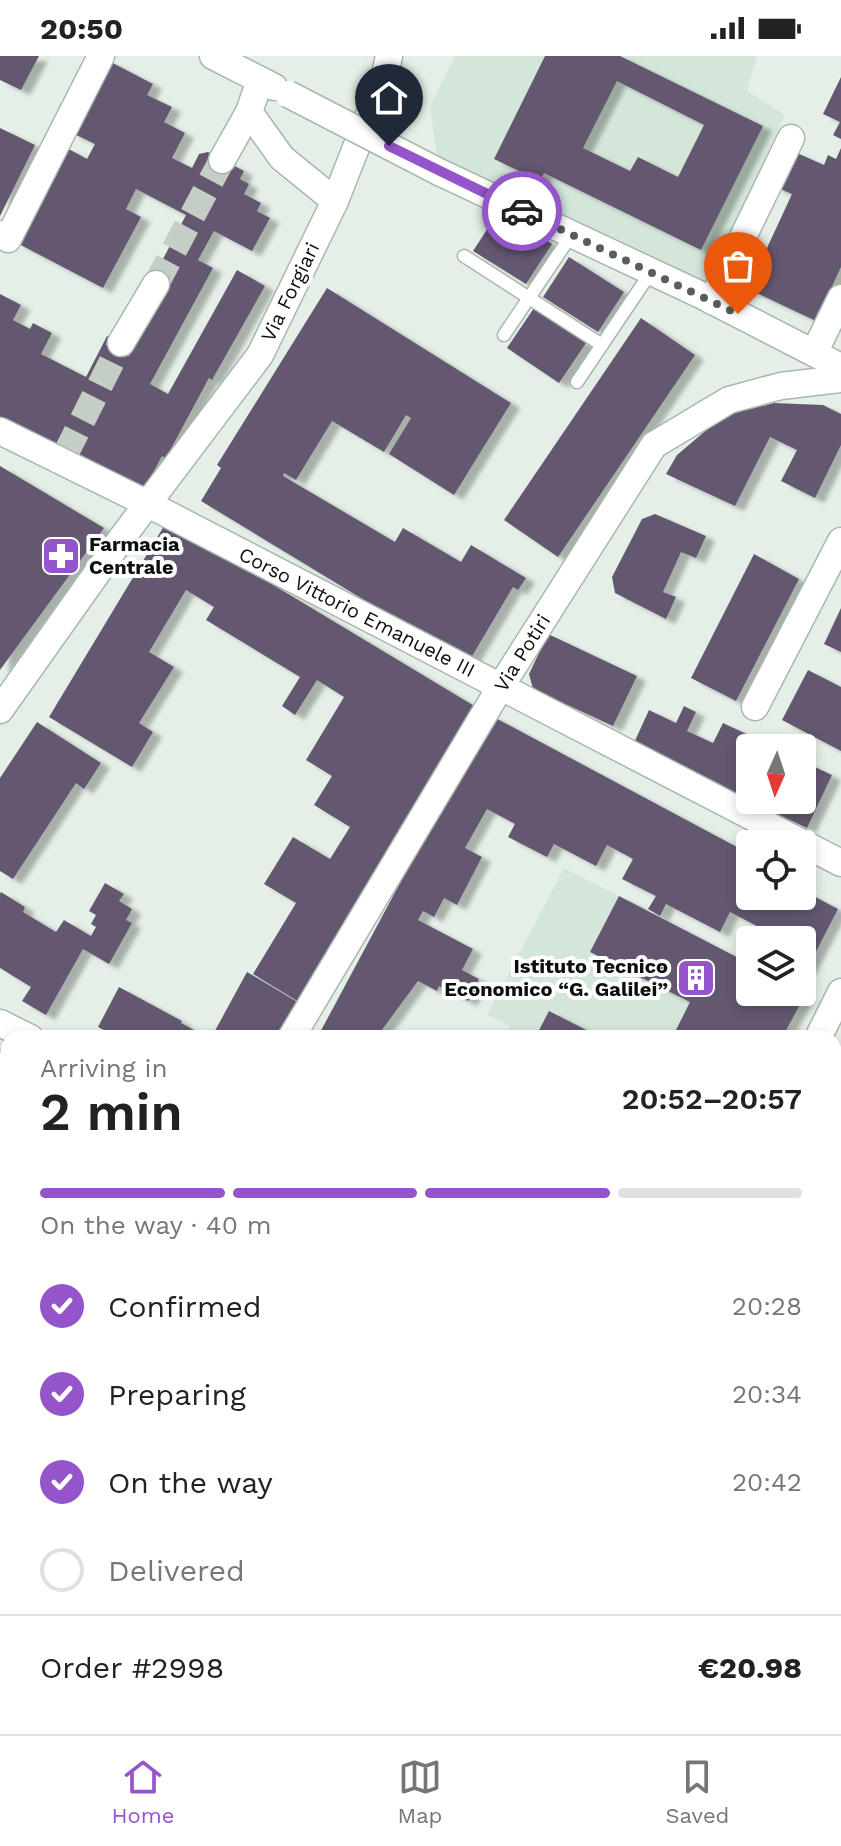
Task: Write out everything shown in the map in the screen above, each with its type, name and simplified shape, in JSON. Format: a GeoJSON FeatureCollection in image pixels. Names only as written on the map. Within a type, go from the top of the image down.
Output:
{"type":"FeatureCollection","features":[{"type":"Feature","properties":{"kind":"street"},"geometry":{"type":"LineString","coordinates":[[0,234],[8,239],[101,56]]}},
{"type":"Feature","properties":{"kind":"street"},"geometry":{"type":"LineString","coordinates":[[213,56],[439,172],[712,301],[841,367]]}},
{"type":"Feature","properties":{"kind":"street","name":"Via Forgiari"},"geometry":{"type":"LineString","coordinates":[[0,710],[260,355],[335,201],[385,74],[389,56]]}},
{"type":"Feature","properties":{"kind":"street"},"geometry":{"type":"LineString","coordinates":[[222,160],[249,112],[260,80]]}},
{"type":"Feature","properties":{"kind":"street"},"geometry":{"type":"LineString","coordinates":[[249,112],[282,158],[335,201]]}},
{"type":"Feature","properties":{"kind":"street"},"geometry":{"type":"LineString","coordinates":[[712,301],[791,138]]}},
{"type":"Feature","properties":{"kind":"street"},"geometry":{"type":"LineString","coordinates":[[121,343],[156,284]]}},
{"type":"Feature","properties":{"kind":"street"},"geometry":{"type":"LineString","coordinates":[[814,353],[841,298]]}},
{"type":"Feature","properties":{"kind":"street","name":"Via Potiri"},"geometry":{"type":"LineString","coordinates":[[296,1030],[501,686],[654,445],[729,400],[781,386],[841,379]]}},
{"type":"Feature","properties":{"kind":"street","name":"Corso Vittorio Emanuele III"},"geometry":{"type":"LineString","coordinates":[[0,431],[63,459],[841,863]]}},
{"type":"Feature","properties":{"kind":"street"},"geometry":{"type":"LineString","coordinates":[[755,707],[841,541]]}},
{"type":"Feature","properties":{"kind":"street"},"geometry":{"type":"LineString","coordinates":[[822,1030],[841,992]]}},
{"type":"Feature","properties":{"kind":"lane"},"geometry":{"type":"LineString","coordinates":[[504,335],[572,234]]}},
{"type":"Feature","properties":{"kind":"lane"},"geometry":{"type":"LineString","coordinates":[[464,256],[602,345]]}},
{"type":"Feature","properties":{"kind":"lane"},"geometry":{"type":"LineString","coordinates":[[577,382],[651,272]]}},
{"type":"Feature","properties":{"kind":"shaded area"},"geometry":{"type":"Polygon","coordinates":[[[455,56],[757,56],[747,91],[785,115],[701,295],[439,172],[430,106],[455,56]]]}},
{"type":"Feature","properties":{"kind":"shaded area"},"geometry":{"type":"Polygon","coordinates":[[[564,868],[736,957],[736,1006],[799,1006],[786,1030],[508,1030],[510,1026],[487,1015],[564,868]]]}},
{"type":"Feature","properties":{"kind":"building"},"geometry":{"type":"Polygon","coordinates":[[[0,56],[39,56],[21,90],[0,80],[0,56]]]}},
{"type":"Feature","properties":{"kind":"building"},"geometry":{"type":"Polygon","coordinates":[[[545,56],[620,56],[763,126],[701,250],[544,173],[540,181],[494,159],[545,56]],[[617,81],[583,148],[630,171],[638,157],[678,177],[704,125],[617,81]]]}},
{"type":"Feature","properties":{"kind":"building"},"geometry":{"type":"Polygon","coordinates":[[[107,60],[153,84],[147,95],[172,107],[164,122],[185,133],[172,158],[192,168],[199,154],[208,152],[244,171],[240,179],[249,184],[244,194],[261,203],[257,211],[270,218],[252,251],[214,231],[198,260],[213,268],[150,384],[168,394],[237,270],[265,286],[212,380],[209,378],[166,458],[162,456],[141,495],[0,421],[0,294],[21,305],[13,320],[30,329],[33,323],[52,333],[41,354],[86,377],[107,336],[127,346],[151,282],[186,215],[136,189],[126,209],[141,217],[103,288],[15,242],[67,148],[87,159],[95,144],[70,132],[107,60]]]}},
{"type":"Feature","properties":{"kind":"building"},"geometry":{"type":"Polygon","coordinates":[[[841,77],[841,139],[833,135],[840,122],[823,114],[841,77]]]}},
{"type":"Feature","properties":{"kind":"building"},"geometry":{"type":"Polygon","coordinates":[[[0,128],[35,145],[0,216],[0,128]]]}},
{"type":"Feature","properties":{"kind":"building"},"geometry":{"type":"Polygon","coordinates":[[[841,148],[841,267],[816,321],[748,289],[792,194],[773,186],[790,150],[824,165],[828,155],[836,159],[841,148]]]}},
{"type":"Feature","properties":{"kind":"building"},"geometry":{"type":"Polygon","coordinates":[[[499,211],[552,244],[526,284],[473,251],[499,211]]]}},
{"type":"Feature","properties":{"kind":"building"},"geometry":{"type":"Polygon","coordinates":[[[569,257],[624,292],[598,332],[543,297],[569,257]]]}},
{"type":"Feature","properties":{"kind":"building"},"geometry":{"type":"Polygon","coordinates":[[[327,288],[511,403],[454,495],[389,454],[411,418],[406,415],[384,452],[332,421],[296,480],[284,473],[283,476],[395,542],[403,528],[461,562],[471,545],[526,578],[518,590],[513,587],[468,663],[201,501],[221,468],[217,465],[327,288]]]}},
{"type":"Feature","properties":{"kind":"building"},"geometry":{"type":"Polygon","coordinates":[[[534,308],[586,343],[559,383],[507,348],[534,308]]]}},
{"type":"Feature","properties":{"kind":"building"},"geometry":{"type":"Polygon","coordinates":[[[641,318],[695,355],[558,557],[504,520],[641,318]]]}},
{"type":"Feature","properties":{"kind":"building"},"geometry":{"type":"Polygon","coordinates":[[[774,403],[823,405],[841,414],[841,445],[815,498],[781,481],[797,450],[770,437],[735,506],[666,474],[677,455],[723,416],[774,403]]]}},
{"type":"Feature","properties":{"kind":"building"},"geometry":{"type":"Polygon","coordinates":[[[0,466],[104,528],[0,670],[0,466]]]}},
{"type":"Feature","properties":{"kind":"building"},"geometry":{"type":"Polygon","coordinates":[[[655,514],[706,536],[696,558],[681,552],[663,592],[676,597],[666,619],[615,593],[612,577],[642,519],[655,514]]]}},
{"type":"Feature","properties":{"kind":"building"},"geometry":{"type":"Polygon","coordinates":[[[167,521],[481,710],[304,1005],[253,974],[296,903],[264,884],[293,837],[330,859],[350,827],[314,805],[332,776],[306,760],[344,697],[317,680],[295,715],[282,706],[300,677],[206,620],[214,607],[186,590],[149,652],[174,667],[139,723],[153,732],[132,767],[49,717],[167,521]]]}},
{"type":"Feature","properties":{"kind":"building"},"geometry":{"type":"Polygon","coordinates":[[[754,554],[799,579],[736,701],[691,678],[754,554]]]}},
{"type":"Feature","properties":{"kind":"building"},"geometry":{"type":"Polygon","coordinates":[[[841,608],[841,652],[824,644],[841,608]]]}},
{"type":"Feature","properties":{"kind":"building"},"geometry":{"type":"Polygon","coordinates":[[[548,634],[637,676],[613,726],[533,689],[529,674],[548,634]]]}},
{"type":"Feature","properties":{"kind":"building"},"geometry":{"type":"Polygon","coordinates":[[[808,670],[841,687],[841,751],[816,738],[816,734],[809,734],[782,720],[808,670]]]}},
{"type":"Feature","properties":{"kind":"building"},"geometry":{"type":"Polygon","coordinates":[[[684,706],[696,712],[687,731],[713,743],[723,723],[746,734],[736,734],[736,794],[633,745],[649,710],[676,723],[684,706]]]}},
{"type":"Feature","properties":{"kind":"building"},"geometry":{"type":"Polygon","coordinates":[[[490,715],[736,847],[736,910],[816,910],[816,897],[838,909],[816,952],[816,926],[757,926],[730,912],[720,932],[666,904],[660,916],[648,909],[656,896],[622,879],[633,859],[607,845],[596,866],[554,844],[547,857],[508,837],[515,824],[487,809],[465,848],[482,857],[457,905],[444,898],[434,917],[423,911],[418,920],[473,949],[462,970],[479,979],[468,1001],[439,986],[437,991],[418,981],[382,1030],[321,1030],[490,715]]]}},
{"type":"Feature","properties":{"kind":"building"},"geometry":{"type":"Polygon","coordinates":[[[37,722],[101,763],[84,789],[76,783],[13,879],[0,871],[0,778],[37,722]]]}},
{"type":"Feature","properties":{"kind":"building"},"geometry":{"type":"Polygon","coordinates":[[[816,768],[832,775],[816,809],[816,768]]]}},
{"type":"Feature","properties":{"kind":"building"},"geometry":{"type":"Polygon","coordinates":[[[778,814],[814,814],[807,828],[778,814]]]}},
{"type":"Feature","properties":{"kind":"building"},"geometry":{"type":"Polygon","coordinates":[[[105,883],[124,894],[119,901],[132,909],[126,920],[132,923],[109,964],[83,949],[46,1015],[22,1001],[31,987],[0,968],[0,894],[25,907],[23,912],[56,932],[64,920],[91,936],[96,927],[91,924],[96,915],[89,911],[105,883]]]}},
{"type":"Feature","properties":{"kind":"building","name":"Istituto Tecnico Economico “G. Galilei”"},"geometry":{"type":"Polygon","coordinates":[[[619,896],[736,957],[736,1006],[799,1006],[786,1030],[676,1030],[690,1002],[590,952],[619,896]]]}},
{"type":"Feature","properties":{"kind":"building"},"geometry":{"type":"Polygon","coordinates":[[[247,972],[304,1006],[289,1030],[215,1030],[247,972]]]}},
{"type":"Feature","properties":{"kind":"building"},"geometry":{"type":"Polygon","coordinates":[[[119,987],[194,1030],[104,1030],[98,1027],[119,987]]]}},
{"type":"Feature","properties":{"kind":"building"},"geometry":{"type":"Polygon","coordinates":[[[549,1011],[586,1030],[539,1030],[549,1011]]]}},
{"type":"Feature","properties":{"kind":"tunnel"},"geometry":{"type":"LineString","coordinates":[[156,284],[222,160]]}},
{"type":"Feature","properties":{"kind":"tunnel"},"geometry":{"type":"LineString","coordinates":[[65,455],[121,343]]}},
{"type":"Feature","properties":{"kind":"way so far"},"geometry":{"type":"LineString","coordinates":[[522,211],[738,314]]}},
{"type":"Feature","properties":{"kind":"place","name":"Farmacia Centrale"},"geometry":{"type":"Point","coordinates":[61,556]}},
{"type":"Feature","properties":{"kind":"place","name":"Istituto Tecnico Economico “G. Galilei”"},"geometry":{"type":"Point","coordinates":[696,978]}},
{"type":"Feature","properties":{"kind":"route"},"geometry":{"type":"LineString","coordinates":[[389,146],[522,211]]}}]}
